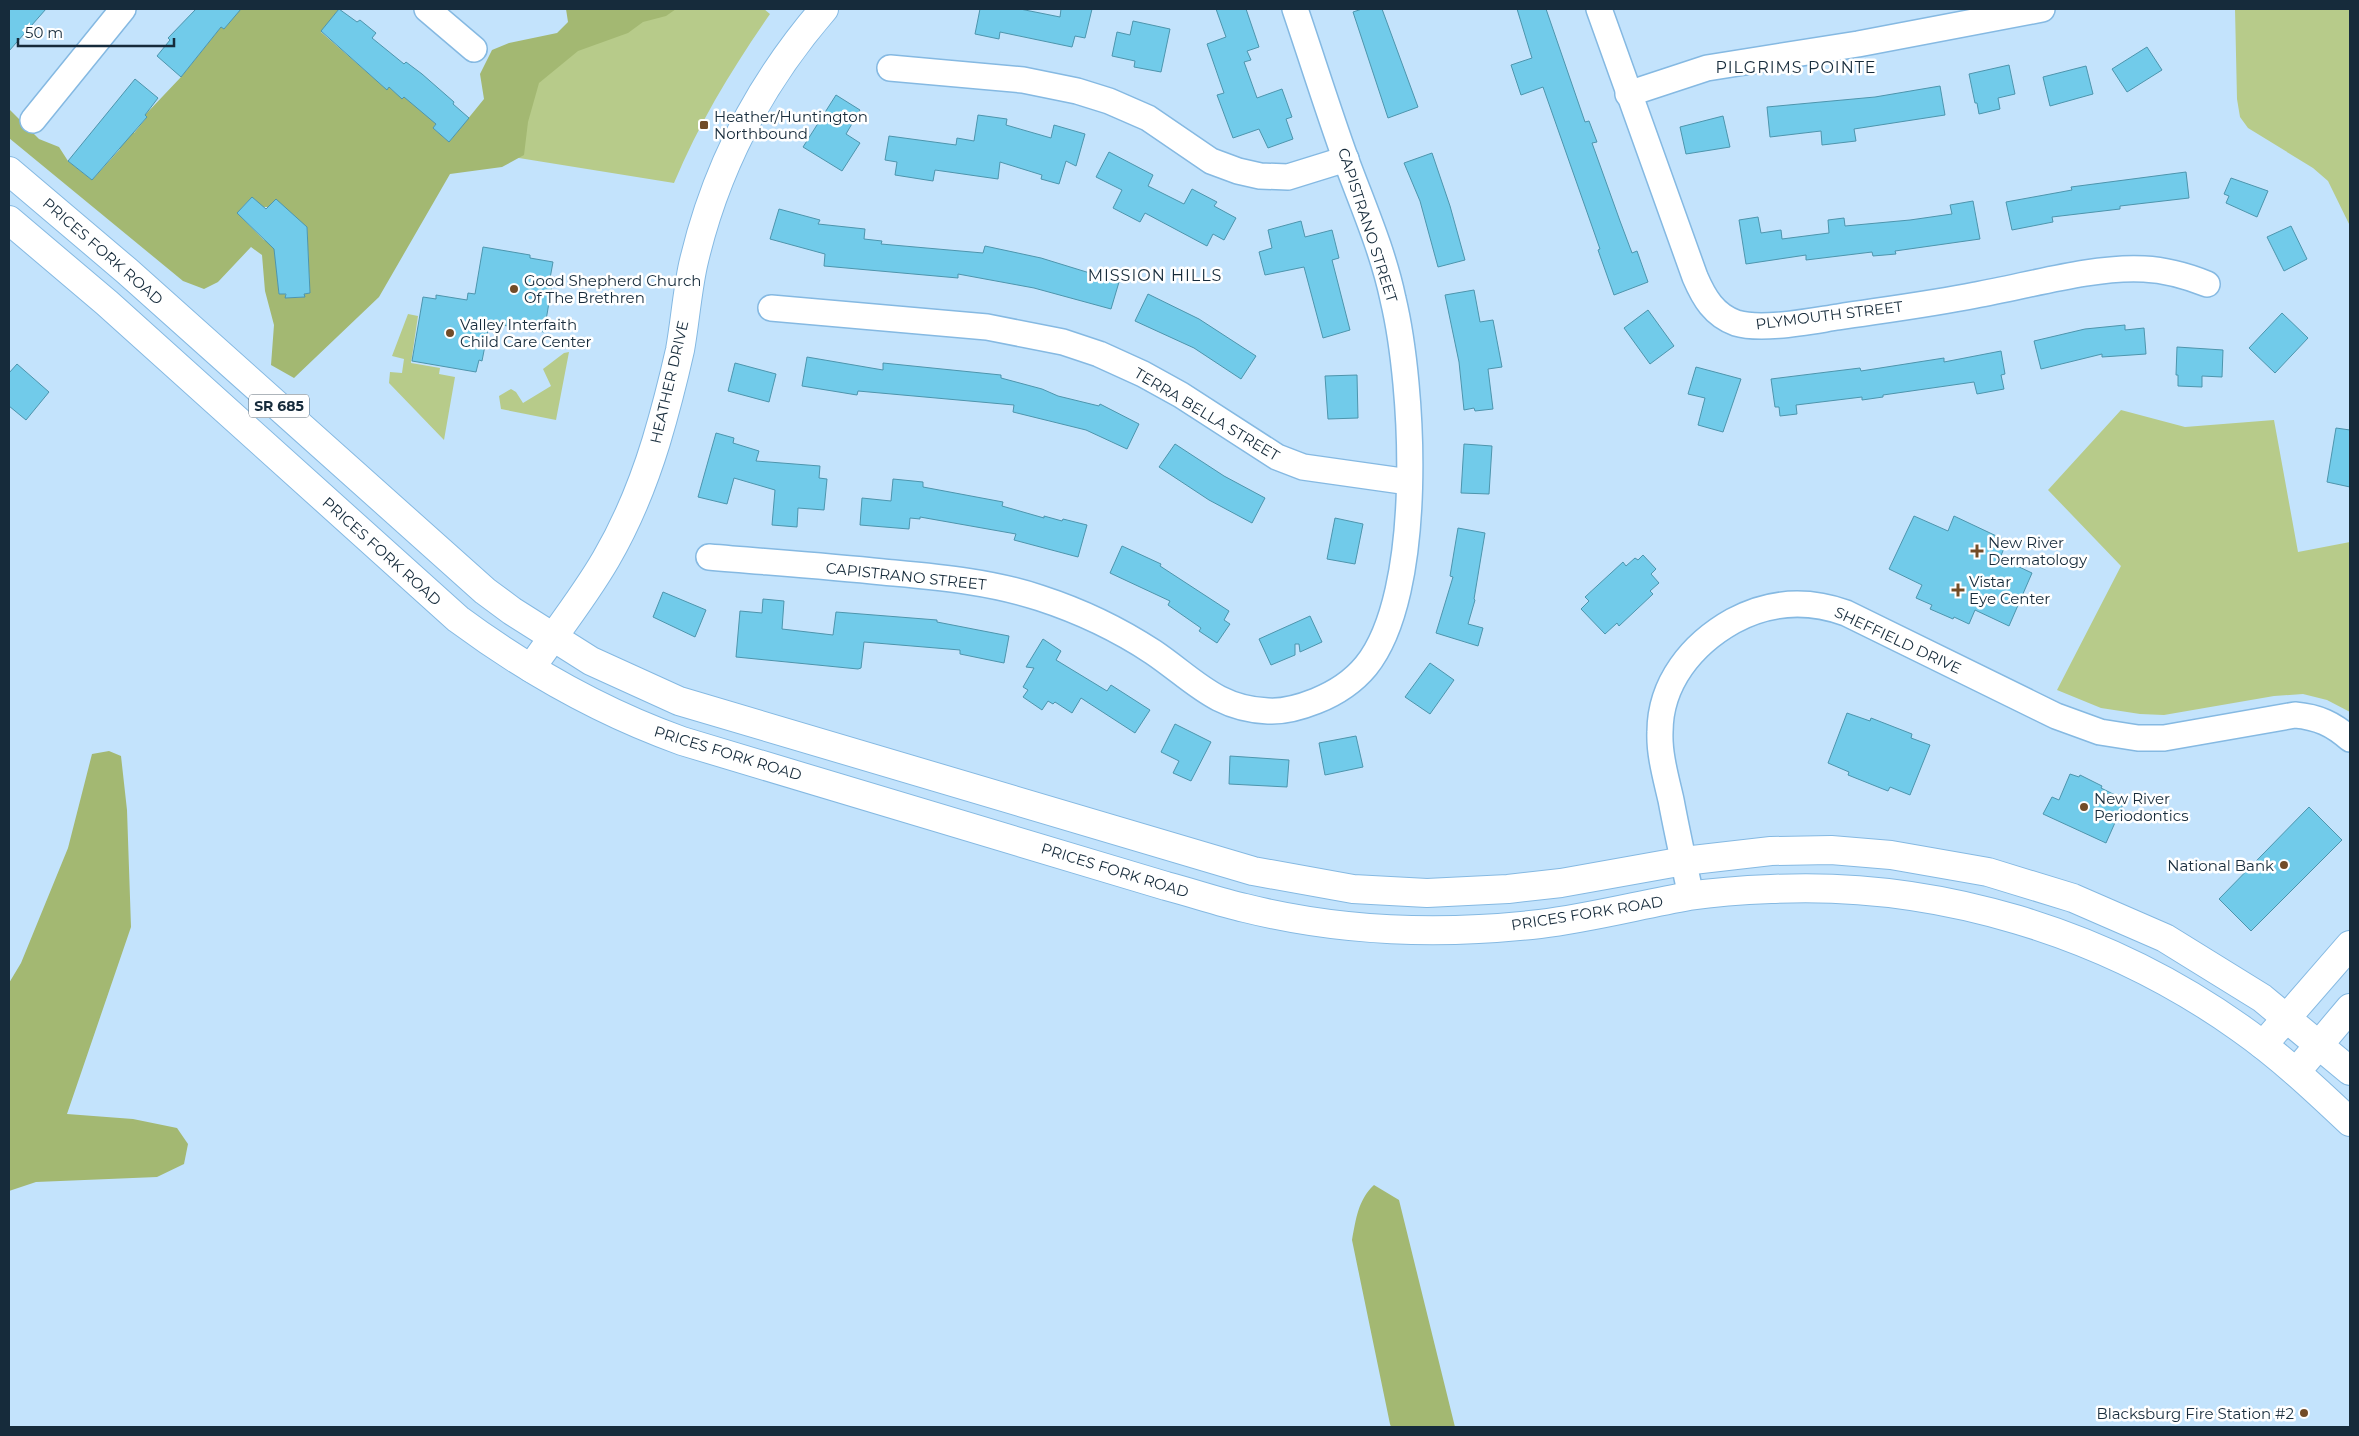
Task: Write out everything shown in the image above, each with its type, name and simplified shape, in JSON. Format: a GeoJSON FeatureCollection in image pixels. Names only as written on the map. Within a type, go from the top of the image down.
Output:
{"type":"FeatureCollection","features":[{"type":"Feature","properties":{"kind":"main road","name":"HEATHER DRIVE"},"geometry":{"type":"LineString","coordinates":[[531,668],[606,560],[629,512],[653,450],[680,349],[698,246],[724,165],[763,90],[815,12]]}},
{"type":"Feature","properties":{"kind":"main road","name":"PRICES FORK ROAD"},"geometry":{"type":"LineString","coordinates":[[9,171],[127,271],[485,591],[552,638],[590,661],[679,701],[816,740],[1086,823],[1273,876],[1386,892],[1468,892],[1561,883],[1684,861],[1771,851],[1831,850],[1891,855],[1988,872],[2073,898],[2166,938],[2220,970],[2287,1016],[2350,1071]]}},
{"type":"Feature","properties":{"kind":"main road","name":"PRICES FORK ROAD"},"geometry":{"type":"LineString","coordinates":[[9,220],[107,303],[458,619],[531,668],[613,714],[682,740],[1166,886],[1267,913],[1391,929],[1480,929],[1543,923],[1691,896],[1773,889],[1819,889],[1901,895],[1980,909],[2048,929],[2114,955],[2191,996],[2263,1045],[2296,1072],[2350,1122]]}},
{"type":"Feature","properties":{"kind":"main road"},"geometry":{"type":"LineString","coordinates":[[2263,1045],[2350,945]]}},
{"type":"Feature","properties":{"kind":"main road"},"geometry":{"type":"LineString","coordinates":[[2296,1072],[2350,1008]]}},
{"type":"Feature","properties":{"kind":"street"},"geometry":{"type":"LineString","coordinates":[[33,120],[123,9]]}},
{"type":"Feature","properties":{"kind":"street"},"geometry":{"type":"LineString","coordinates":[[427,9],[474,49]]}},
{"type":"Feature","properties":{"kind":"street","name":"CAPISTRANO STREET"},"geometry":{"type":"LineString","coordinates":[[709,557],[943,577],[1004,587],[1077,611],[1112,628],[1154,652],[1201,689],[1219,700],[1255,709],[1270,711],[1306,705],[1332,694],[1352,682],[1368,664],[1380,644],[1388,626],[1402,572],[1409,482],[1408,390],[1400,331],[1380,251],[1346,160],[1295,9]]}},
{"type":"Feature","properties":{"kind":"street","name":"PLYMOUTH STREET"},"geometry":{"type":"LineString","coordinates":[[1599,9],[1628,94],[1703,297],[1709,305],[1736,322],[1746,325],[1812,321],[1975,296],[2120,269],[2170,272],[2207,284]]}},
{"type":"Feature","properties":{"kind":"street"},"geometry":{"type":"LineString","coordinates":[[1628,94],[1707,68],[1858,44],[2042,9]]}},
{"type":"Feature","properties":{"kind":"street"},"geometry":{"type":"LineString","coordinates":[[890,68],[1023,80],[1077,91],[1109,101],[1148,118],[1211,161],[1245,173],[1288,177],[1346,160]]}},
{"type":"Feature","properties":{"kind":"street","name":"TERRA BELLA STREET"},"geometry":{"type":"LineString","coordinates":[[771,308],[987,327],[1064,342],[1099,354],[1143,374],[1181,395],[1277,457],[1303,467],[1409,482]]}},
{"type":"Feature","properties":{"kind":"street","name":"SHEFFIELD DRIVE"},"geometry":{"type":"LineString","coordinates":[[1691,896],[1665,771],[1660,733],[1663,707],[1669,688],[1687,658],[1708,636],[1747,613],[1784,604],[1818,605],[1846,613],[2056,716],[2100,732],[2138,738],[2164,738],[2295,715],[2330,722],[2350,739]]}},
{"type":"Feature","properties":{"kind":"green space"},"geometry":{"type":"Polygon","coordinates":[[[232,9],[339,9],[321,32],[384,87],[386,85],[402,98],[405,95],[436,124],[433,128],[449,142],[484,99],[480,74],[492,50],[509,43],[557,33],[568,22],[566,9],[676,9],[666,16],[643,22],[628,33],[578,51],[539,83],[528,122],[524,155],[502,167],[450,174],[379,297],[294,378],[271,365],[274,325],[265,291],[262,255],[251,247],[218,282],[204,289],[183,281],[9,138],[9,109],[39,139],[59,147],[68,161],[92,180],[120,149],[117,146],[130,130],[134,133],[147,117],[145,115],[181,77],[221,27],[224,29],[237,13],[232,9]],[[252,197],[237,213],[264,240],[274,243],[279,294],[285,294],[286,298],[304,297],[304,294],[310,293],[307,227],[268,207],[263,207],[252,197]]]}},
{"type":"Feature","properties":{"kind":"green space"},"geometry":{"type":"Polygon","coordinates":[[[591,9],[764,9],[770,14],[718,96],[695,138],[674,183],[476,151],[591,9]]]}},
{"type":"Feature","properties":{"kind":"green space"},"geometry":{"type":"Polygon","coordinates":[[[2235,9],[2350,9],[2350,226],[2328,181],[2313,168],[2248,128],[2240,117],[2237,99],[2235,9]]]}},
{"type":"Feature","properties":{"kind":"green space"},"geometry":{"type":"Polygon","coordinates":[[[408,314],[418,316],[411,363],[440,368],[439,374],[455,377],[444,440],[389,383],[390,372],[402,373],[404,359],[392,356],[408,314]]]}},
{"type":"Feature","properties":{"kind":"green space"},"geometry":{"type":"Polygon","coordinates":[[[569,352],[556,420],[501,409],[499,396],[511,389],[516,392],[523,403],[551,386],[543,369],[564,353],[569,352]]]}},
{"type":"Feature","properties":{"kind":"green space"},"geometry":{"type":"Polygon","coordinates":[[[2121,410],[2185,427],[2274,420],[2298,552],[2350,542],[2350,712],[2327,700],[2303,694],[2274,696],[2164,715],[2140,714],[2101,708],[2057,690],[2121,566],[2048,490],[2121,410]]]}},
{"type":"Feature","properties":{"kind":"green space"},"geometry":{"type":"Polygon","coordinates":[[[109,751],[121,756],[127,810],[131,927],[67,1114],[133,1119],[177,1128],[188,1144],[184,1164],[157,1177],[36,1182],[9,1191],[9,983],[21,963],[68,848],[92,754],[109,751]]]}},
{"type":"Feature","properties":{"kind":"green space"},"geometry":{"type":"Polygon","coordinates":[[[1374,1185],[1399,1200],[1455,1427],[1391,1427],[1352,1240],[1356,1217],[1361,1203],[1374,1185]]]}},
{"type":"Feature","properties":{"kind":"building"},"geometry":{"type":"Polygon","coordinates":[[[9,9],[46,9],[9,51],[9,9]]]}},
{"type":"Feature","properties":{"kind":"building"},"geometry":{"type":"Polygon","coordinates":[[[196,9],[241,9],[224,29],[221,27],[181,77],[157,56],[170,40],[168,38],[196,9]]]}},
{"type":"Feature","properties":{"kind":"building"},"geometry":{"type":"Polygon","coordinates":[[[339,9],[357,22],[360,20],[376,33],[372,38],[404,64],[406,62],[422,74],[469,118],[449,142],[433,128],[436,124],[404,97],[402,99],[389,87],[387,90],[321,31],[339,9]]]}},
{"type":"Feature","properties":{"kind":"building"},"geometry":{"type":"Polygon","coordinates":[[[980,9],[1020,9],[1060,17],[1061,9],[1092,9],[1085,38],[1075,36],[1072,47],[1000,32],[999,39],[975,34],[980,9]]]}},
{"type":"Feature","properties":{"kind":"building"},"geometry":{"type":"Polygon","coordinates":[[[1216,9],[1246,9],[1259,47],[1247,51],[1251,60],[1244,62],[1257,98],[1282,89],[1292,117],[1286,119],[1293,139],[1268,148],[1259,129],[1233,138],[1217,95],[1224,93],[1207,44],[1226,37],[1216,9]]]}},
{"type":"Feature","properties":{"kind":"building"},"geometry":{"type":"Polygon","coordinates":[[[1362,9],[1382,9],[1418,107],[1388,118],[1353,12],[1362,9]]]}},
{"type":"Feature","properties":{"kind":"building"},"geometry":{"type":"Polygon","coordinates":[[[1517,9],[1546,9],[1585,122],[1589,121],[1597,142],[1592,143],[1620,221],[1632,253],[1637,251],[1648,282],[1614,295],[1598,250],[1600,249],[1543,87],[1521,95],[1511,65],[1532,58],[1517,9]]]}},
{"type":"Feature","properties":{"kind":"building"},"geometry":{"type":"Polygon","coordinates":[[[1133,21],[1170,29],[1161,72],[1134,67],[1135,61],[1112,56],[1117,32],[1130,35],[1133,21]]]}},
{"type":"Feature","properties":{"kind":"building"},"geometry":{"type":"Polygon","coordinates":[[[2147,47],[2162,70],[2127,92],[2112,69],[2147,47]]]}},
{"type":"Feature","properties":{"kind":"building"},"geometry":{"type":"Polygon","coordinates":[[[2009,65],[2015,94],[1998,98],[2000,109],[1979,114],[1969,74],[2009,65]]]}},
{"type":"Feature","properties":{"kind":"building"},"geometry":{"type":"Polygon","coordinates":[[[2086,66],[2093,94],[2050,106],[2043,77],[2086,66]]]}},
{"type":"Feature","properties":{"kind":"building"},"geometry":{"type":"Polygon","coordinates":[[[135,79],[158,98],[145,115],[147,117],[92,180],[68,161],[135,79]]]}},
{"type":"Feature","properties":{"kind":"building"},"geometry":{"type":"Polygon","coordinates":[[[1940,86],[1945,115],[1854,129],[1856,141],[1822,145],[1821,131],[1770,137],[1767,107],[1875,97],[1940,86]]]}},
{"type":"Feature","properties":{"kind":"building"},"geometry":{"type":"Polygon","coordinates":[[[836,95],[860,110],[846,134],[860,143],[842,171],[803,147],[836,95]]]}},
{"type":"Feature","properties":{"kind":"building"},"geometry":{"type":"Polygon","coordinates":[[[978,115],[1007,119],[1006,125],[1051,138],[1054,125],[1085,134],[1076,166],[1066,161],[1059,184],[1041,179],[1042,175],[1000,162],[998,179],[935,170],[933,181],[895,175],[897,162],[885,160],[889,136],[956,145],[957,138],[974,141],[978,115]]]}},
{"type":"Feature","properties":{"kind":"building"},"geometry":{"type":"Polygon","coordinates":[[[1723,116],[1730,147],[1686,154],[1680,127],[1723,116]]]}},
{"type":"Feature","properties":{"kind":"building"},"geometry":{"type":"Polygon","coordinates":[[[1109,152],[1153,175],[1148,186],[1184,204],[1192,189],[1217,202],[1214,206],[1236,218],[1224,240],[1213,234],[1207,246],[1145,213],[1140,222],[1113,208],[1122,190],[1096,177],[1109,152]]]}},
{"type":"Feature","properties":{"kind":"building"},"geometry":{"type":"Polygon","coordinates":[[[1432,153],[1450,206],[1465,260],[1438,267],[1420,201],[1404,163],[1432,153]]]}},
{"type":"Feature","properties":{"kind":"building"},"geometry":{"type":"Polygon","coordinates":[[[2186,172],[2189,198],[2120,206],[2120,209],[2052,217],[2053,222],[2012,230],[2006,202],[2072,190],[2071,187],[2186,172]]]}},
{"type":"Feature","properties":{"kind":"building"},"geometry":{"type":"Polygon","coordinates":[[[2231,178],[2268,191],[2257,217],[2226,203],[2229,196],[2224,194],[2231,178]]]}},
{"type":"Feature","properties":{"kind":"building"},"geometry":{"type":"Polygon","coordinates":[[[252,197],[266,209],[276,199],[307,227],[310,293],[304,294],[305,297],[285,298],[286,294],[279,294],[274,249],[237,213],[252,197]]]}},
{"type":"Feature","properties":{"kind":"building"},"geometry":{"type":"Polygon","coordinates":[[[1973,201],[1980,239],[1895,251],[1896,254],[1873,256],[1872,252],[1806,260],[1806,255],[1746,264],[1739,220],[1758,217],[1761,233],[1781,230],[1782,239],[1829,233],[1828,220],[1844,218],[1845,226],[1910,220],[1952,214],[1950,205],[1973,201]]]}},
{"type":"Feature","properties":{"kind":"building"},"geometry":{"type":"Polygon","coordinates":[[[779,209],[820,220],[818,224],[865,229],[864,239],[882,241],[881,244],[983,253],[985,246],[1041,258],[1119,282],[1111,309],[1034,288],[958,274],[958,278],[824,266],[825,254],[770,239],[779,209]]]}},
{"type":"Feature","properties":{"kind":"building"},"geometry":{"type":"Polygon","coordinates":[[[1301,221],[1305,237],[1332,230],[1339,258],[1332,260],[1350,330],[1323,338],[1304,267],[1265,275],[1259,252],[1272,248],[1268,230],[1301,221]]]}},
{"type":"Feature","properties":{"kind":"building"},"geometry":{"type":"Polygon","coordinates":[[[2291,226],[2307,259],[2284,271],[2267,237],[2291,226]]]}},
{"type":"Feature","properties":{"kind":"building"},"geometry":{"type":"Polygon","coordinates":[[[483,247],[530,255],[530,258],[553,262],[549,284],[552,285],[544,332],[496,324],[495,331],[488,330],[482,361],[479,360],[476,372],[412,361],[423,297],[436,299],[436,295],[467,300],[468,293],[475,294],[483,247]]]}},
{"type":"Feature","properties":{"kind":"building"},"geometry":{"type":"Polygon","coordinates":[[[1474,290],[1480,322],[1493,320],[1502,367],[1488,369],[1493,409],[1475,411],[1474,408],[1464,410],[1459,362],[1445,295],[1474,290]]]}},
{"type":"Feature","properties":{"kind":"building"},"geometry":{"type":"Polygon","coordinates":[[[1148,294],[1199,319],[1256,356],[1241,379],[1194,348],[1135,321],[1148,294]]]}},
{"type":"Feature","properties":{"kind":"building"},"geometry":{"type":"Polygon","coordinates":[[[1648,310],[1674,346],[1650,364],[1624,328],[1648,310]]]}},
{"type":"Feature","properties":{"kind":"building"},"geometry":{"type":"Polygon","coordinates":[[[2282,313],[2308,338],[2275,373],[2249,348],[2282,313]]]}},
{"type":"Feature","properties":{"kind":"building"},"geometry":{"type":"Polygon","coordinates":[[[2125,325],[2125,330],[2144,328],[2146,354],[2102,357],[2102,354],[2041,369],[2034,341],[2085,329],[2125,325]]]}},
{"type":"Feature","properties":{"kind":"building"},"geometry":{"type":"Polygon","coordinates":[[[2177,347],[2223,350],[2222,377],[2202,376],[2202,387],[2178,386],[2178,375],[2176,375],[2177,347]]]}},
{"type":"Feature","properties":{"kind":"building"},"geometry":{"type":"Polygon","coordinates":[[[2001,351],[2005,374],[2001,375],[2004,389],[1977,394],[1974,382],[1883,395],[1883,397],[1862,400],[1862,397],[1796,405],[1797,414],[1780,416],[1779,407],[1775,407],[1771,379],[1860,368],[1861,371],[1944,358],[1944,362],[2001,351]]]}},
{"type":"Feature","properties":{"kind":"building"},"geometry":{"type":"Polygon","coordinates":[[[807,357],[883,370],[883,363],[1001,375],[1001,378],[1042,389],[1058,396],[1099,406],[1100,404],[1139,424],[1127,449],[1086,430],[1013,412],[1014,405],[858,391],[857,395],[802,386],[807,357]]]}},
{"type":"Feature","properties":{"kind":"building"},"geometry":{"type":"Polygon","coordinates":[[[735,363],[776,374],[769,402],[728,391],[735,363]]]}},
{"type":"Feature","properties":{"kind":"building"},"geometry":{"type":"Polygon","coordinates":[[[17,364],[49,392],[26,420],[9,406],[9,373],[17,364]]]}},
{"type":"Feature","properties":{"kind":"building"},"geometry":{"type":"Polygon","coordinates":[[[1696,367],[1741,379],[1723,432],[1698,425],[1705,398],[1688,394],[1696,367]]]}},
{"type":"Feature","properties":{"kind":"building"},"geometry":{"type":"Polygon","coordinates":[[[1357,375],[1358,418],[1328,419],[1325,376],[1357,375]]]}},
{"type":"Feature","properties":{"kind":"building"},"geometry":{"type":"Polygon","coordinates":[[[2336,428],[2350,430],[2350,487],[2327,482],[2336,428]]]}},
{"type":"Feature","properties":{"kind":"building"},"geometry":{"type":"Polygon","coordinates":[[[716,433],[734,438],[733,443],[759,451],[756,461],[820,466],[819,478],[827,479],[824,510],[798,508],[797,527],[772,525],[775,490],[734,478],[727,504],[698,497],[716,433]]]}},
{"type":"Feature","properties":{"kind":"building"},"geometry":{"type":"Polygon","coordinates":[[[1175,444],[1224,476],[1265,498],[1252,523],[1209,500],[1159,467],[1175,444]]]}},
{"type":"Feature","properties":{"kind":"building"},"geometry":{"type":"Polygon","coordinates":[[[1464,444],[1492,446],[1489,494],[1461,493],[1464,444]]]}},
{"type":"Feature","properties":{"kind":"building"},"geometry":{"type":"Polygon","coordinates":[[[893,479],[923,482],[923,487],[1003,502],[1002,506],[1044,518],[1044,516],[1062,521],[1063,519],[1087,525],[1078,557],[1014,540],[1016,534],[920,517],[920,519],[910,518],[909,529],[860,525],[862,498],[891,501],[893,479]]]}},
{"type":"Feature","properties":{"kind":"building"},"geometry":{"type":"Polygon","coordinates":[[[1914,516],[1948,531],[1954,516],[2007,541],[2000,558],[2032,573],[2009,626],[1975,610],[1969,624],[1930,609],[1932,605],[1916,598],[1922,585],[1889,569],[1914,516]]]}},
{"type":"Feature","properties":{"kind":"building"},"geometry":{"type":"Polygon","coordinates":[[[1335,518],[1363,524],[1355,564],[1327,559],[1335,518]]]}},
{"type":"Feature","properties":{"kind":"building"},"geometry":{"type":"Polygon","coordinates":[[[1458,528],[1485,533],[1475,600],[1468,624],[1483,628],[1478,646],[1436,633],[1453,577],[1450,576],[1458,528]]]}},
{"type":"Feature","properties":{"kind":"building"},"geometry":{"type":"Polygon","coordinates":[[[1122,546],[1161,564],[1160,566],[1229,611],[1224,620],[1230,624],[1217,643],[1199,631],[1201,628],[1168,605],[1170,601],[1110,573],[1122,546]]]}},
{"type":"Feature","properties":{"kind":"building"},"geometry":{"type":"Polygon","coordinates":[[[1643,555],[1656,569],[1651,574],[1659,583],[1650,591],[1653,594],[1619,626],[1617,623],[1605,634],[1581,609],[1589,601],[1585,597],[1623,562],[1626,566],[1635,558],[1638,560],[1643,555]]]}},
{"type":"Feature","properties":{"kind":"building"},"geometry":{"type":"Polygon","coordinates":[[[663,592],[706,610],[695,637],[653,617],[663,592]]]}},
{"type":"Feature","properties":{"kind":"building"},"geometry":{"type":"Polygon","coordinates":[[[763,599],[784,601],[782,629],[833,635],[836,612],[937,620],[937,622],[1009,636],[1004,663],[960,654],[960,650],[864,642],[861,668],[858,669],[736,657],[740,611],[762,613],[763,599]]]}},
{"type":"Feature","properties":{"kind":"building"},"geometry":{"type":"Polygon","coordinates":[[[1310,616],[1322,642],[1300,652],[1299,644],[1295,644],[1295,655],[1271,665],[1259,639],[1310,616]]]}},
{"type":"Feature","properties":{"kind":"building"},"geometry":{"type":"Polygon","coordinates":[[[1043,639],[1061,651],[1056,660],[1107,691],[1111,685],[1150,710],[1135,733],[1081,698],[1072,713],[1055,702],[1053,704],[1048,701],[1042,710],[1023,697],[1028,690],[1023,687],[1034,668],[1026,667],[1043,639]]]}},
{"type":"Feature","properties":{"kind":"building"},"geometry":{"type":"Polygon","coordinates":[[[1430,663],[1454,680],[1430,714],[1405,697],[1430,663]]]}},
{"type":"Feature","properties":{"kind":"building"},"geometry":{"type":"Polygon","coordinates":[[[1847,713],[1870,721],[1871,718],[1912,734],[1911,738],[1930,745],[1910,795],[1890,787],[1888,791],[1848,775],[1849,772],[1828,763],[1847,713]]]}},
{"type":"Feature","properties":{"kind":"building"},"geometry":{"type":"Polygon","coordinates":[[[1175,724],[1211,742],[1191,781],[1173,773],[1179,761],[1161,752],[1175,724]]]}},
{"type":"Feature","properties":{"kind":"building"},"geometry":{"type":"Polygon","coordinates":[[[1356,736],[1363,767],[1325,775],[1319,743],[1356,736]]]}},
{"type":"Feature","properties":{"kind":"building"},"geometry":{"type":"Polygon","coordinates":[[[1230,756],[1289,760],[1287,787],[1229,784],[1230,756]]]}},
{"type":"Feature","properties":{"kind":"building","name":"New River Periodontics"},"geometry":{"type":"Polygon","coordinates":[[[2070,774],[2079,777],[2080,775],[2125,800],[2106,843],[2043,814],[2052,797],[2059,800],[2070,774]]]}},
{"type":"Feature","properties":{"kind":"building","name":"National Bank"},"geometry":{"type":"Polygon","coordinates":[[[2309,807],[2342,840],[2251,931],[2219,899],[2309,807]]]}},
{"type":"Feature","properties":{"kind":"place","name":"Heather/Huntington Northbound"},"geometry":{"type":"Point","coordinates":[704,125]}},
{"type":"Feature","properties":{"kind":"place","name":"Good Shepherd Church Of The Brethren"},"geometry":{"type":"Point","coordinates":[514,289]}},
{"type":"Feature","properties":{"kind":"place","name":"Valley Interfaith Child Care Center"},"geometry":{"type":"Point","coordinates":[450,333]}},
{"type":"Feature","properties":{"kind":"place","name":"New River Dermatology"},"geometry":{"type":"Point","coordinates":[1977,551]}},
{"type":"Feature","properties":{"kind":"place","name":"Vistar Eye Center"},"geometry":{"type":"Point","coordinates":[1958,590]}},
{"type":"Feature","properties":{"kind":"place","name":"New River Periodontics"},"geometry":{"type":"Point","coordinates":[2084,807]}},
{"type":"Feature","properties":{"kind":"place","name":"National Bank"},"geometry":{"type":"Point","coordinates":[2284,865]}},
{"type":"Feature","properties":{"kind":"place","name":"Blacksburg Fire Station #2"},"geometry":{"type":"Point","coordinates":[2304,1413]}},
{"type":"Feature","properties":{"kind":"district","name":"PILGRIMS POINTE"},"geometry":{"type":"Point","coordinates":[1796,67]}},
{"type":"Feature","properties":{"kind":"district","name":"MISSION HILLS"},"geometry":{"type":"Point","coordinates":[1155,275]}}]}
